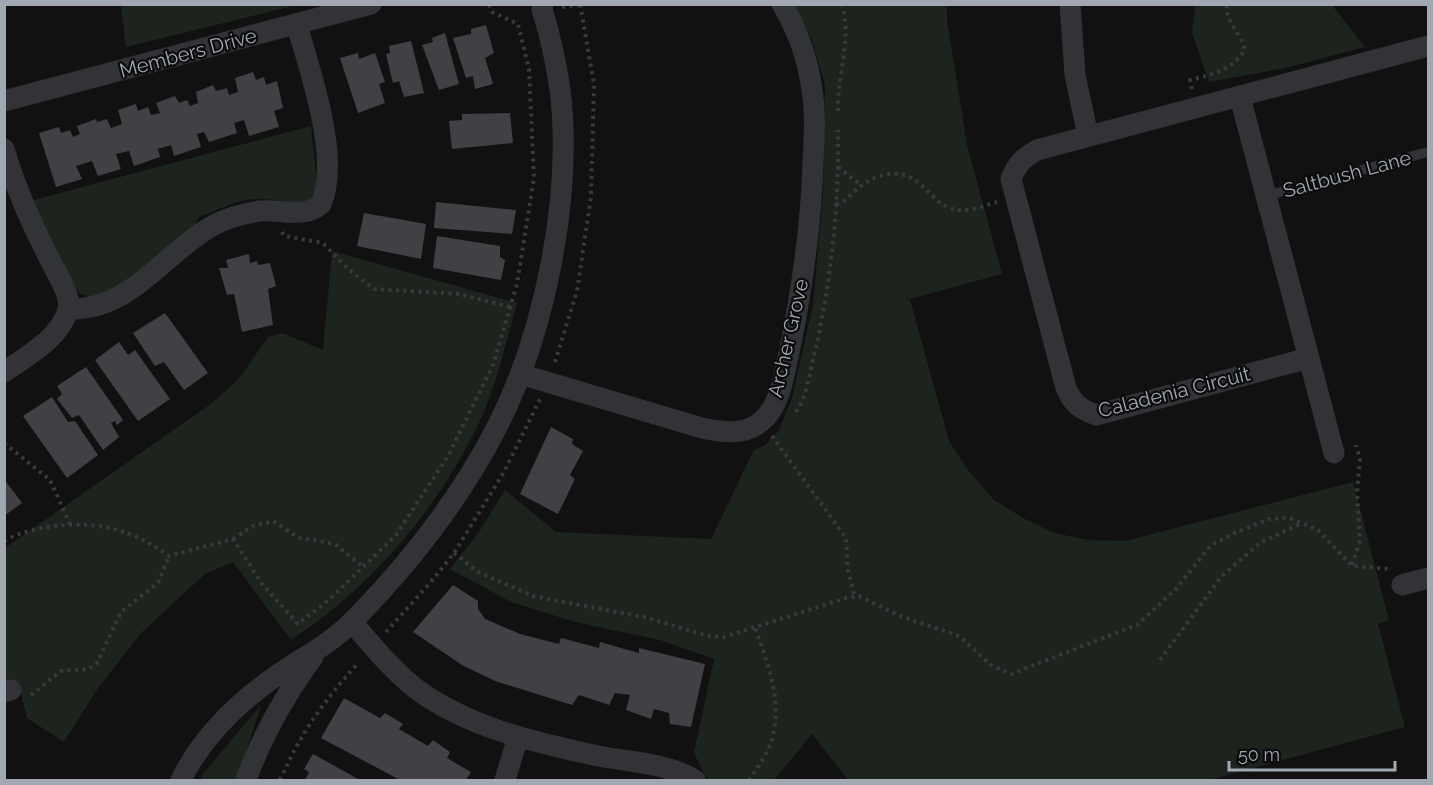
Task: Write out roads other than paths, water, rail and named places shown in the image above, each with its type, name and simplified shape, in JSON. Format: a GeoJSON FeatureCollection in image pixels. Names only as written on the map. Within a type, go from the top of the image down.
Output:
{"type":"FeatureCollection","features":[{"type":"Feature","properties":{"kind":"street","name":"Members Drive"},"geometry":{"type":"LineString","coordinates":[[4,101],[371,4]]}},
{"type":"Feature","properties":{"kind":"street"},"geometry":{"type":"LineString","coordinates":[[181,780],[218,726],[244,700],[294,664],[319,650],[352,622],[406,562],[447,509],[497,427],[520,374],[543,297],[562,174],[560,89],[543,4]]}},
{"type":"Feature","properties":{"kind":"street","name":"Archer Grove"},"geometry":{"type":"LineString","coordinates":[[520,374],[692,425],[724,432],[741,431],[761,422],[771,412],[783,381],[803,279],[812,202],[814,139],[813,92],[802,44],[782,4]]}},
{"type":"Feature","properties":{"kind":"street"},"geometry":{"type":"LineString","coordinates":[[1070,4],[1075,75],[1088,136]]}},
{"type":"Feature","properties":{"kind":"street"},"geometry":{"type":"LineString","coordinates":[[69,309],[86,309],[110,302],[143,281],[201,234],[217,224],[240,216],[269,211],[311,211],[321,204],[327,184],[326,145],[322,117],[297,25]]}},
{"type":"Feature","properties":{"kind":"street","name":"Caladenia Circuit"},"geometry":{"type":"LineString","coordinates":[[1309,358],[1096,415],[1081,410],[1071,400],[1066,388],[1011,179],[1023,158],[1037,150],[1428,46]]}},
{"type":"Feature","properties":{"kind":"street"},"geometry":{"type":"LineString","coordinates":[[1240,97],[1334,453]]}},
{"type":"Feature","properties":{"kind":"street"},"geometry":{"type":"LineString","coordinates":[[4,149],[24,207],[66,292],[69,309],[51,338],[4,372]]}},
{"type":"Feature","properties":{"kind":"street"},"geometry":{"type":"LineString","coordinates":[[1398,577],[1428,578]]}},
{"type":"Feature","properties":{"kind":"street"},"geometry":{"type":"LineString","coordinates":[[352,622],[416,688],[465,717],[518,737],[609,758],[671,769],[695,780]]}},
{"type":"Feature","properties":{"kind":"street"},"geometry":{"type":"LineString","coordinates":[[246,780],[254,758],[281,705],[319,650]]}},
{"type":"Feature","properties":{"kind":"street"},"geometry":{"type":"LineString","coordinates":[[505,780],[518,737]]}},
{"type":"Feature","properties":{"kind":"lane","name":"Saltbush Lane"},"geometry":{"type":"LineString","coordinates":[[1266,196],[1428,152]]}}]}
